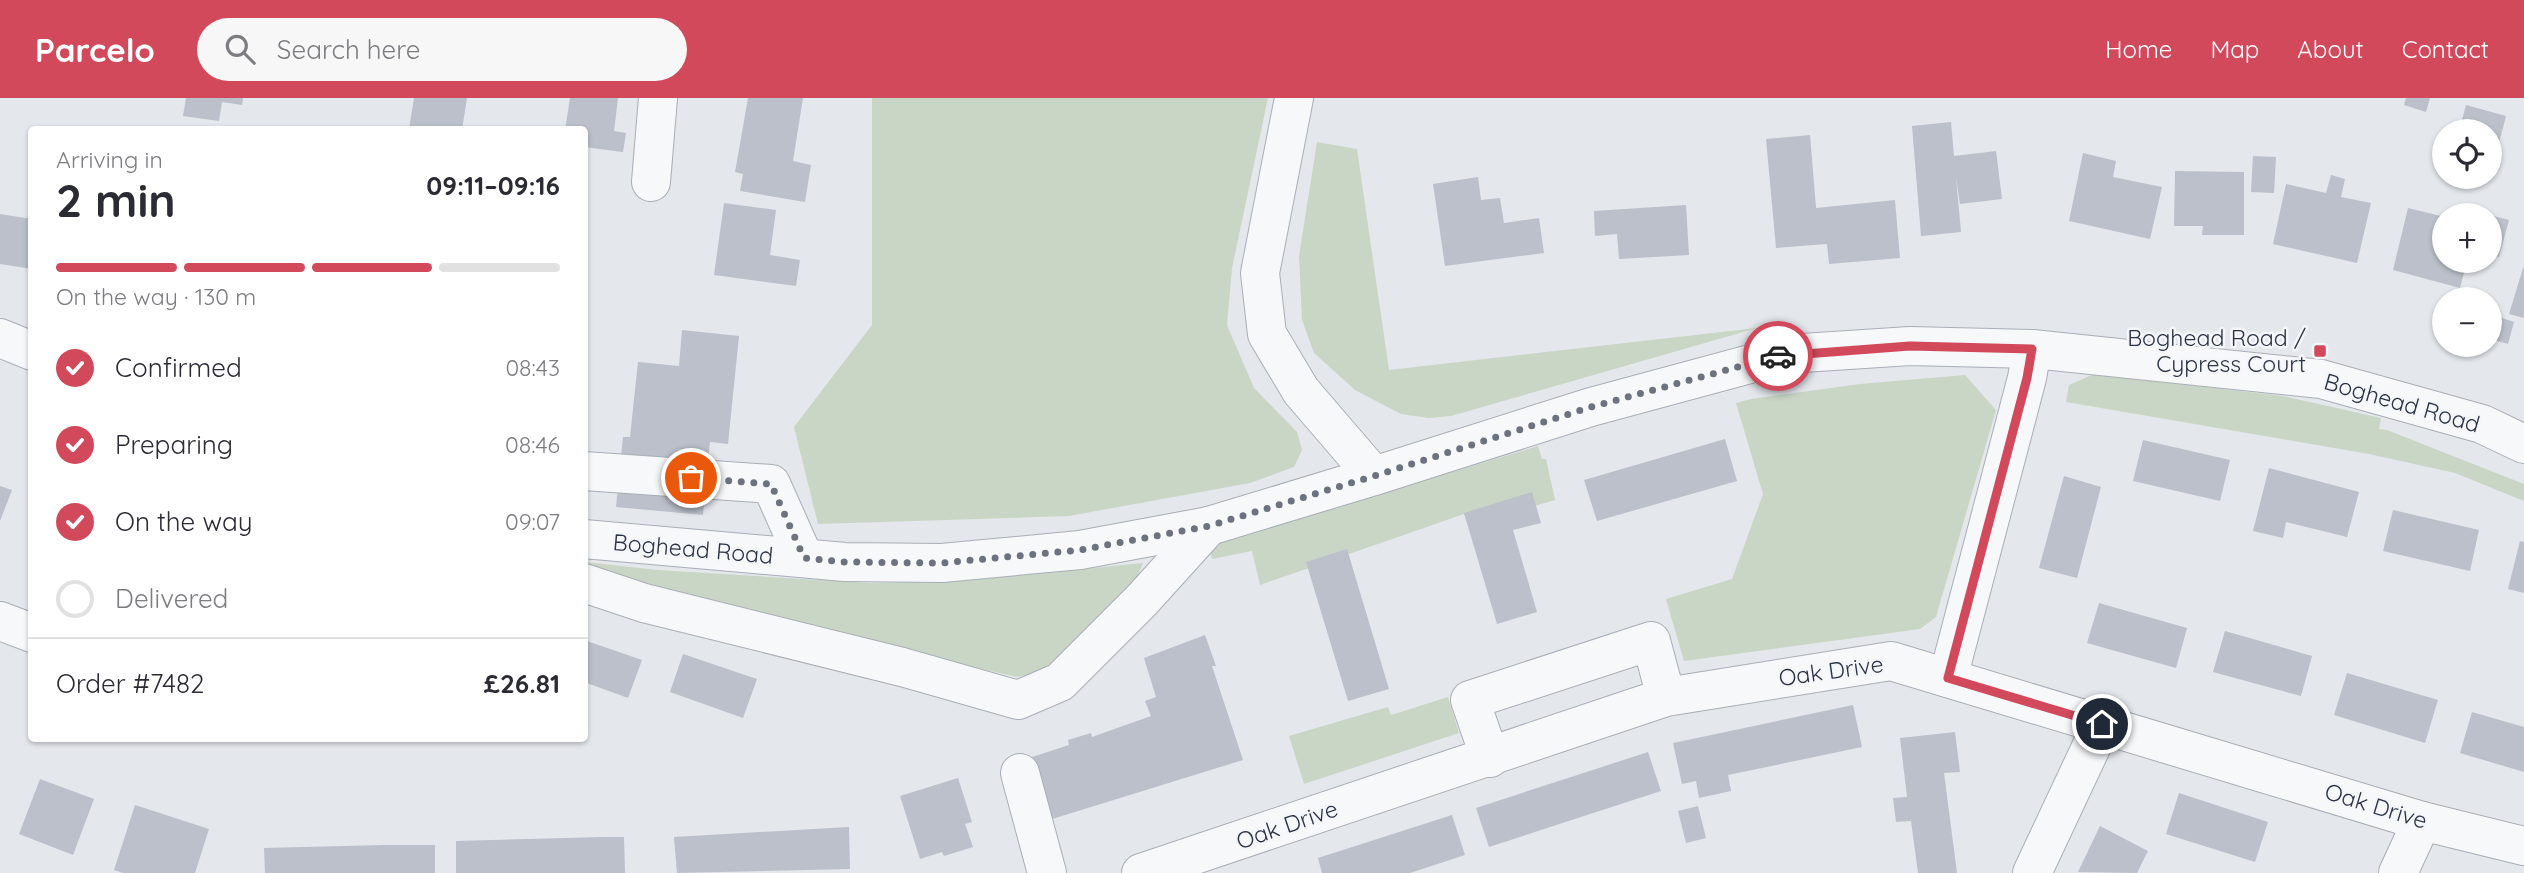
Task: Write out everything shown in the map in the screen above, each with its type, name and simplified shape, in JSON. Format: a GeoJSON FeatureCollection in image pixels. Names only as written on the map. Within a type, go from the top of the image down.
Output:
{"type":"FeatureCollection","features":[{"type":"Feature","properties":{"kind":"street"},"geometry":{"type":"LineString","coordinates":[[651,182],[658,98]]}},
{"type":"Feature","properties":{"kind":"street"},"geometry":{"type":"LineString","coordinates":[[1294,98],[1260,273],[1267,334],[1301,391],[1374,476]]}},
{"type":"Feature","properties":{"kind":"street"},"geometry":{"type":"LineString","coordinates":[[0,338],[28,349]]}},
{"type":"Feature","properties":{"kind":"street","name":"Boghead Road"},"geometry":{"type":"LineString","coordinates":[[588,539],[845,562],[942,563],[1080,550],[1209,526],[1591,407],[1787,354],[1910,346],[2032,349],[2321,379],[2482,424],[2524,444]]}},
{"type":"Feature","properties":{"kind":"street"},"geometry":{"type":"LineString","coordinates":[[1948,678],[2027,378],[2032,349]]}},
{"type":"Feature","properties":{"kind":"street"},"geometry":{"type":"LineString","coordinates":[[588,471],[771,484],[804,558]]}},
{"type":"Feature","properties":{"kind":"street"},"geometry":{"type":"LineString","coordinates":[[588,584],[644,603],[902,667],[1018,700],[1060,682],[1142,600],[1209,526]]}},
{"type":"Feature","properties":{"kind":"street"},"geometry":{"type":"LineString","coordinates":[[0,621],[28,632]]}},
{"type":"Feature","properties":{"kind":"street"},"geometry":{"type":"LineString","coordinates":[[1490,758],[1470,700],[1651,641],[1666,697]]}},
{"type":"Feature","properties":{"kind":"street","name":"Oak Drive"},"geometry":{"type":"LineString","coordinates":[[1141,873],[1212,862],[1490,758],[1666,697],[1891,661],[2422,821],[2524,846]]}},
{"type":"Feature","properties":{"kind":"street"},"geometry":{"type":"LineString","coordinates":[[2032,873],[2102,724]]}},
{"type":"Feature","properties":{"kind":"street"},"geometry":{"type":"LineString","coordinates":[[1020,773],[1047,873]]}},
{"type":"Feature","properties":{"kind":"street"},"geometry":{"type":"LineString","coordinates":[[2398,873],[2422,821]]}},
{"type":"Feature","properties":{"kind":"green space"},"geometry":{"type":"Polygon","coordinates":[[[872,98],[1268,98],[1232,268],[1227,325],[1254,388],[1297,432],[1302,450],[1294,467],[1250,483],[1069,516],[818,524],[794,427],[872,325],[872,98]]]}},
{"type":"Feature","properties":{"kind":"green space"},"geometry":{"type":"Polygon","coordinates":[[[1317,142],[1357,149],[1389,370],[1757,328],[1451,416],[1429,418],[1401,414],[1355,390],[1314,353],[1302,320],[1299,256],[1317,142]]]}},
{"type":"Feature","properties":{"kind":"green space"},"geometry":{"type":"Polygon","coordinates":[[[2094,374],[2283,396],[2381,418],[2379,429],[2524,484],[2524,501],[2455,473],[2369,454],[2066,402],[2069,385],[2094,374]]]}},
{"type":"Feature","properties":{"kind":"green space"},"geometry":{"type":"Polygon","coordinates":[[[1965,375],[1996,410],[1936,617],[1920,629],[1684,661],[1666,599],[1732,579],[1763,494],[1736,403],[1860,384],[1965,375]]]}},
{"type":"Feature","properties":{"kind":"green space"},"geometry":{"type":"Polygon","coordinates":[[[1538,446],[1542,459],[1546,459],[1555,500],[1468,525],[1464,514],[1260,585],[1252,551],[1212,559],[1209,546],[1538,446]]]}},
{"type":"Feature","properties":{"kind":"green space"},"geometry":{"type":"Polygon","coordinates":[[[588,562],[658,570],[870,583],[961,581],[1143,563],[1131,593],[1050,669],[1017,677],[647,593],[588,566],[588,562]]]}},
{"type":"Feature","properties":{"kind":"green space"},"geometry":{"type":"Polygon","coordinates":[[[1448,697],[1459,733],[1304,784],[1289,736],[1388,707],[1391,715],[1448,697]]]}},
{"type":"Feature","properties":{"kind":"building"},"geometry":{"type":"Polygon","coordinates":[[[186,98],[243,98],[242,105],[222,102],[219,121],[183,116],[186,98]]]}},
{"type":"Feature","properties":{"kind":"building"},"geometry":{"type":"Polygon","coordinates":[[[414,98],[467,98],[463,126],[409,126],[414,98]]]}},
{"type":"Feature","properties":{"kind":"building"},"geometry":{"type":"Polygon","coordinates":[[[570,98],[618,98],[614,131],[626,133],[623,152],[588,148],[588,126],[566,126],[570,98]]]}},
{"type":"Feature","properties":{"kind":"building"},"geometry":{"type":"Polygon","coordinates":[[[748,98],[803,98],[793,161],[811,165],[805,202],[740,191],[743,174],[735,172],[748,98]]]}},
{"type":"Feature","properties":{"kind":"building"},"geometry":{"type":"Polygon","coordinates":[[[2406,98],[2430,98],[2426,112],[2404,105],[2406,98]]]}},
{"type":"Feature","properties":{"kind":"building"},"geometry":{"type":"Polygon","coordinates":[[[2466,105],[2506,116],[2502,132],[2502,119],[2462,119],[2466,105]]]}},
{"type":"Feature","properties":{"kind":"building"},"geometry":{"type":"Polygon","coordinates":[[[1951,122],[1954,156],[1996,151],[2002,199],[1960,204],[1956,177],[1961,232],[1921,236],[1912,126],[1951,122]]]}},
{"type":"Feature","properties":{"kind":"building"},"geometry":{"type":"Polygon","coordinates":[[[1810,135],[1816,208],[1895,200],[1900,258],[1829,264],[1827,244],[1776,248],[1766,139],[1810,135]]]}},
{"type":"Feature","properties":{"kind":"building"},"geometry":{"type":"Polygon","coordinates":[[[2083,153],[2116,161],[2113,177],[2162,187],[2150,239],[2069,221],[2083,153]]]}},
{"type":"Feature","properties":{"kind":"building"},"geometry":{"type":"Polygon","coordinates":[[[2253,156],[2276,157],[2274,193],[2251,192],[2253,156]]]}},
{"type":"Feature","properties":{"kind":"building"},"geometry":{"type":"Polygon","coordinates":[[[2175,171],[2244,172],[2244,235],[2202,235],[2203,226],[2174,226],[2175,171]]]}},
{"type":"Feature","properties":{"kind":"building"},"geometry":{"type":"Polygon","coordinates":[[[2331,175],[2345,179],[2341,197],[2371,203],[2357,263],[2273,244],[2286,184],[2326,193],[2331,175]]]}},
{"type":"Feature","properties":{"kind":"building"},"geometry":{"type":"Polygon","coordinates":[[[1478,177],[1481,200],[1500,198],[1504,223],[1539,218],[1544,253],[1445,266],[1433,184],[1478,177]]]}},
{"type":"Feature","properties":{"kind":"building"},"geometry":{"type":"Polygon","coordinates":[[[724,203],[776,210],[770,255],[800,260],[796,286],[714,275],[724,203]]]}},
{"type":"Feature","properties":{"kind":"building"},"geometry":{"type":"Polygon","coordinates":[[[1686,205],[1689,255],[1619,259],[1617,234],[1595,236],[1594,211],[1686,205]]]}},
{"type":"Feature","properties":{"kind":"building"},"geometry":{"type":"Polygon","coordinates":[[[2408,208],[2432,214],[2432,273],[2464,273],[2460,287],[2456,287],[2393,270],[2408,208]]]}},
{"type":"Feature","properties":{"kind":"building"},"geometry":{"type":"Polygon","coordinates":[[[0,214],[28,218],[28,268],[0,264],[0,214]]]}},
{"type":"Feature","properties":{"kind":"building"},"geometry":{"type":"Polygon","coordinates":[[[2502,218],[2509,220],[2502,246],[2502,218]]]}},
{"type":"Feature","properties":{"kind":"building"},"geometry":{"type":"Polygon","coordinates":[[[2524,268],[2524,318],[2509,314],[2524,268]]]}},
{"type":"Feature","properties":{"kind":"building"},"geometry":{"type":"Polygon","coordinates":[[[2502,318],[2514,322],[2508,344],[2502,342],[2502,318]]]}},
{"type":"Feature","properties":{"kind":"building"},"geometry":{"type":"Polygon","coordinates":[[[682,330],[739,336],[728,444],[710,442],[703,515],[616,507],[623,437],[630,437],[638,362],[679,366],[682,330]]]}},
{"type":"Feature","properties":{"kind":"building"},"geometry":{"type":"Polygon","coordinates":[[[1725,439],[1737,481],[1597,521],[1584,480],[1725,439]]]}},
{"type":"Feature","properties":{"kind":"building"},"geometry":{"type":"Polygon","coordinates":[[[2143,440],[2230,460],[2220,501],[2133,481],[2143,440]]]}},
{"type":"Feature","properties":{"kind":"building"},"geometry":{"type":"Polygon","coordinates":[[[2269,468],[2359,492],[2347,537],[2286,522],[2283,538],[2253,531],[2269,468]]]}},
{"type":"Feature","properties":{"kind":"building"},"geometry":{"type":"Polygon","coordinates":[[[2064,476],[2101,487],[2077,578],[2039,568],[2064,476]]]}},
{"type":"Feature","properties":{"kind":"building"},"geometry":{"type":"Polygon","coordinates":[[[0,486],[12,490],[0,521],[0,486]]]}},
{"type":"Feature","properties":{"kind":"building"},"geometry":{"type":"Polygon","coordinates":[[[1532,492],[1541,523],[1513,530],[1537,612],[1497,624],[1464,513],[1532,492]]]}},
{"type":"Feature","properties":{"kind":"building"},"geometry":{"type":"Polygon","coordinates":[[[2393,510],[2479,530],[2470,571],[2383,551],[2393,510]]]}},
{"type":"Feature","properties":{"kind":"building"},"geometry":{"type":"Polygon","coordinates":[[[2520,541],[2524,542],[2524,593],[2508,589],[2520,541]]]}},
{"type":"Feature","properties":{"kind":"building"},"geometry":{"type":"Polygon","coordinates":[[[1347,549],[1389,689],[1348,701],[1306,562],[1347,549]]]}},
{"type":"Feature","properties":{"kind":"building"},"geometry":{"type":"Polygon","coordinates":[[[2099,603],[2187,628],[2176,668],[2087,643],[2099,603]]]}},
{"type":"Feature","properties":{"kind":"building"},"geometry":{"type":"Polygon","coordinates":[[[2225,631],[2312,656],[2301,696],[2213,672],[2225,631]]]}},
{"type":"Feature","properties":{"kind":"building"},"geometry":{"type":"Polygon","coordinates":[[[1205,635],[1216,666],[1212,666],[1243,760],[1049,820],[1029,758],[1069,745],[1068,740],[1091,733],[1092,737],[1151,716],[1145,701],[1156,697],[1144,658],[1205,635]]]}},
{"type":"Feature","properties":{"kind":"building"},"geometry":{"type":"Polygon","coordinates":[[[588,641],[642,660],[628,698],[588,683],[588,641]]]}},
{"type":"Feature","properties":{"kind":"building"},"geometry":{"type":"Polygon","coordinates":[[[683,654],[757,679],[743,718],[670,692],[683,654]]]}},
{"type":"Feature","properties":{"kind":"building"},"geometry":{"type":"Polygon","coordinates":[[[2347,673],[2438,700],[2425,743],[2334,715],[2347,673]]]}},
{"type":"Feature","properties":{"kind":"building"},"geometry":{"type":"Polygon","coordinates":[[[1853,705],[1862,747],[1728,775],[1731,791],[1699,798],[1696,781],[1682,784],[1673,743],[1853,705]]]}},
{"type":"Feature","properties":{"kind":"building"},"geometry":{"type":"Polygon","coordinates":[[[2472,712],[2524,727],[2524,772],[2460,753],[2472,712]]]}},
{"type":"Feature","properties":{"kind":"building"},"geometry":{"type":"Polygon","coordinates":[[[1955,732],[1960,772],[1944,773],[1957,873],[1918,873],[1911,821],[1896,822],[1893,798],[1907,797],[1900,738],[1955,732]]]}},
{"type":"Feature","properties":{"kind":"building"},"geometry":{"type":"Polygon","coordinates":[[[1648,752],[1661,791],[1489,847],[1476,808],[1648,752]]]}},
{"type":"Feature","properties":{"kind":"building"},"geometry":{"type":"Polygon","coordinates":[[[958,778],[972,822],[965,824],[973,847],[944,856],[942,852],[920,859],[900,796],[958,778]]]}},
{"type":"Feature","properties":{"kind":"building"},"geometry":{"type":"Polygon","coordinates":[[[40,779],[94,799],[73,855],[19,834],[40,779]]]}},
{"type":"Feature","properties":{"kind":"building"},"geometry":{"type":"Polygon","coordinates":[[[2179,793],[2268,822],[2255,862],[2166,834],[2179,793]]]}},
{"type":"Feature","properties":{"kind":"building"},"geometry":{"type":"Polygon","coordinates":[[[135,805],[209,829],[195,873],[123,873],[114,870],[135,805]]]}},
{"type":"Feature","properties":{"kind":"building"},"geometry":{"type":"Polygon","coordinates":[[[1698,806],[1706,838],[1686,843],[1678,811],[1698,806]]]}},
{"type":"Feature","properties":{"kind":"building"},"geometry":{"type":"Polygon","coordinates":[[[1452,815],[1465,855],[1410,873],[1322,873],[1318,858],[1452,815]]]}},
{"type":"Feature","properties":{"kind":"building"},"geometry":{"type":"Polygon","coordinates":[[[2100,826],[2148,851],[2137,873],[2078,872],[2100,826]]]}},
{"type":"Feature","properties":{"kind":"building"},"geometry":{"type":"Polygon","coordinates":[[[849,827],[850,869],[677,873],[674,837],[849,827]]]}},
{"type":"Feature","properties":{"kind":"building"},"geometry":{"type":"Polygon","coordinates":[[[624,837],[625,873],[456,873],[456,841],[624,837]]]}},
{"type":"Feature","properties":{"kind":"building"},"geometry":{"type":"Polygon","coordinates":[[[435,845],[435,873],[265,873],[264,848],[435,845]]]}},
{"type":"Feature","properties":{"kind":"way so far"},"geometry":{"type":"LineString","coordinates":[[691,478],[771,484],[804,558],[845,562],[942,563],[1080,550],[1209,526],[1591,407],[1778,356]]}},
{"type":"Feature","properties":{"kind":"place","name":"Boghead Road / Cypress Court"},"geometry":{"type":"Point","coordinates":[2320,351]}},
{"type":"Feature","properties":{"kind":"route"},"geometry":{"type":"LineString","coordinates":[[1778,356],[1910,346],[2032,349],[2027,378],[1948,678],[2102,724]]}}]}
